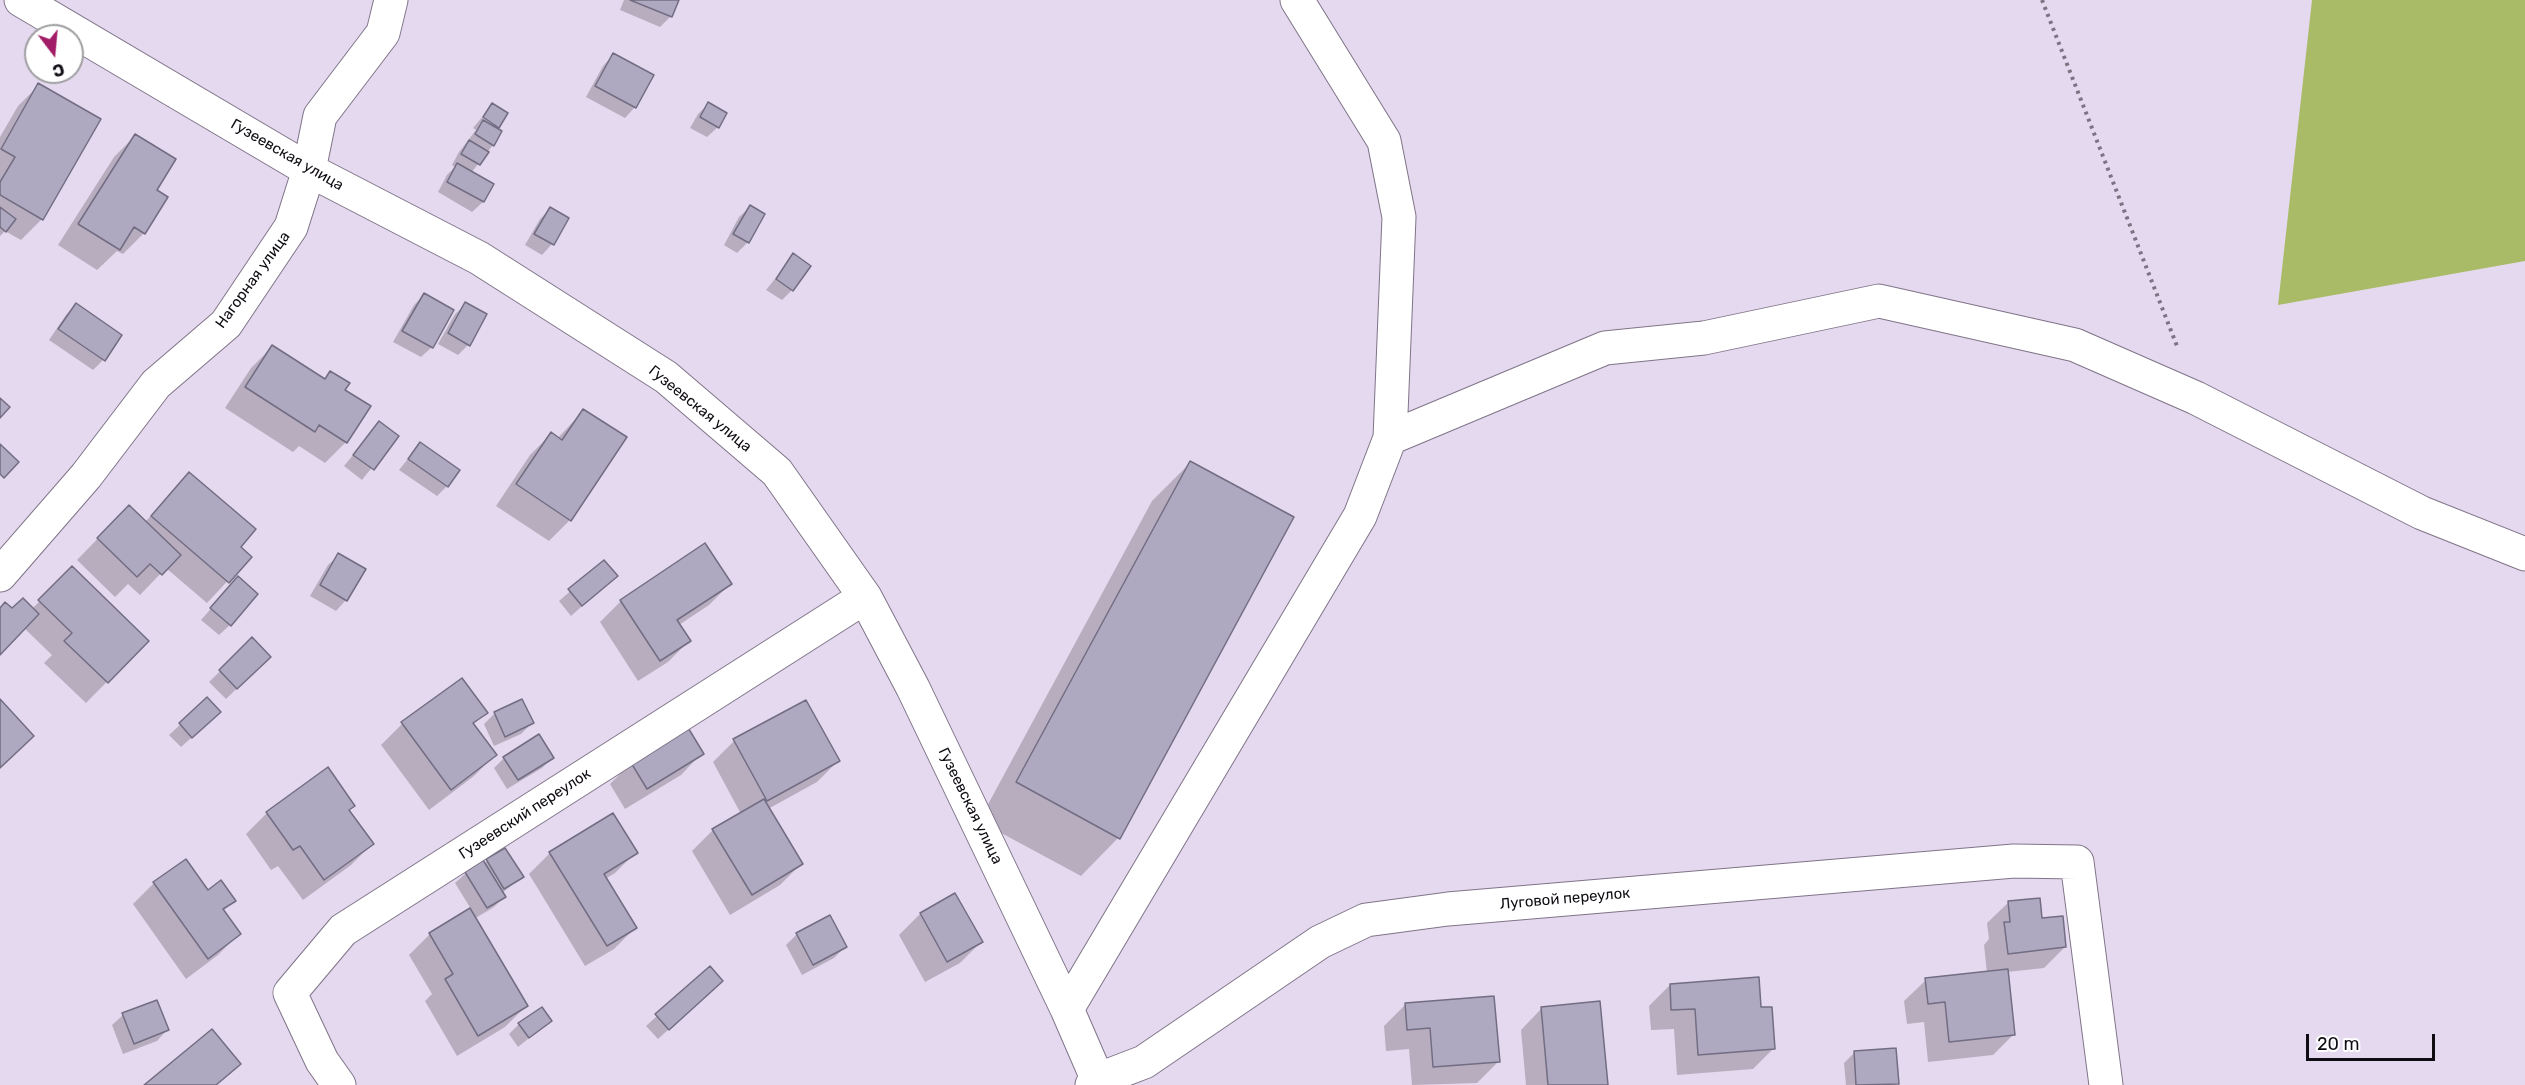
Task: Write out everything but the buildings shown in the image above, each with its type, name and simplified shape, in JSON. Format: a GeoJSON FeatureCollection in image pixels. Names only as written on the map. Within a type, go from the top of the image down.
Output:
{"type":"FeatureCollection","features":[{"type":"Feature","properties":{"kind":"street","name":"Гузеевская улица"},"geometry":{"type":"LineString","coordinates":[[21,0],[309,170],[479,258],[666,377],[777,472],[865,597],[913,688],[1068,1009],[1096,1083]]}},
{"type":"Feature","properties":{"kind":"street","name":"Нагорная улица"},"geometry":{"type":"LineString","coordinates":[[0,575],[86,476],[156,384],[226,324],[291,227],[309,170],[320,116],[383,33],[391,0]]}},
{"type":"Feature","properties":{"kind":"street"},"geometry":{"type":"LineString","coordinates":[[1068,1009],[1360,516],[1390,438],[1399,218],[1384,141],[1297,0]]}},
{"type":"Feature","properties":{"kind":"street"},"geometry":{"type":"LineString","coordinates":[[1390,438],[1605,348],[1704,338],[1879,301],[2075,345],[2196,398],[2422,513],[2525,554]]}},
{"type":"Feature","properties":{"kind":"street","name":"Гузеевский переулок"},"geometry":{"type":"LineString","coordinates":[[339,1085],[322,1061],[290,993],[343,930],[865,597]]}},
{"type":"Feature","properties":{"kind":"street","name":"Луговой переулок"},"geometry":{"type":"LineString","coordinates":[[1096,1083],[1144,1062],[1320,942],[1366,920],[1448,909],[2014,861],[2077,862],[2106,1085]]}},
{"type":"Feature","properties":{"kind":"path"},"geometry":{"type":"LineString","coordinates":[[2042,0],[2196,398]]}},
{"type":"Feature","properties":{"kind":"green space"},"geometry":{"type":"Polygon","coordinates":[[[2312,0],[2525,0],[2525,261],[2278,305],[2312,0]]]}}]}
